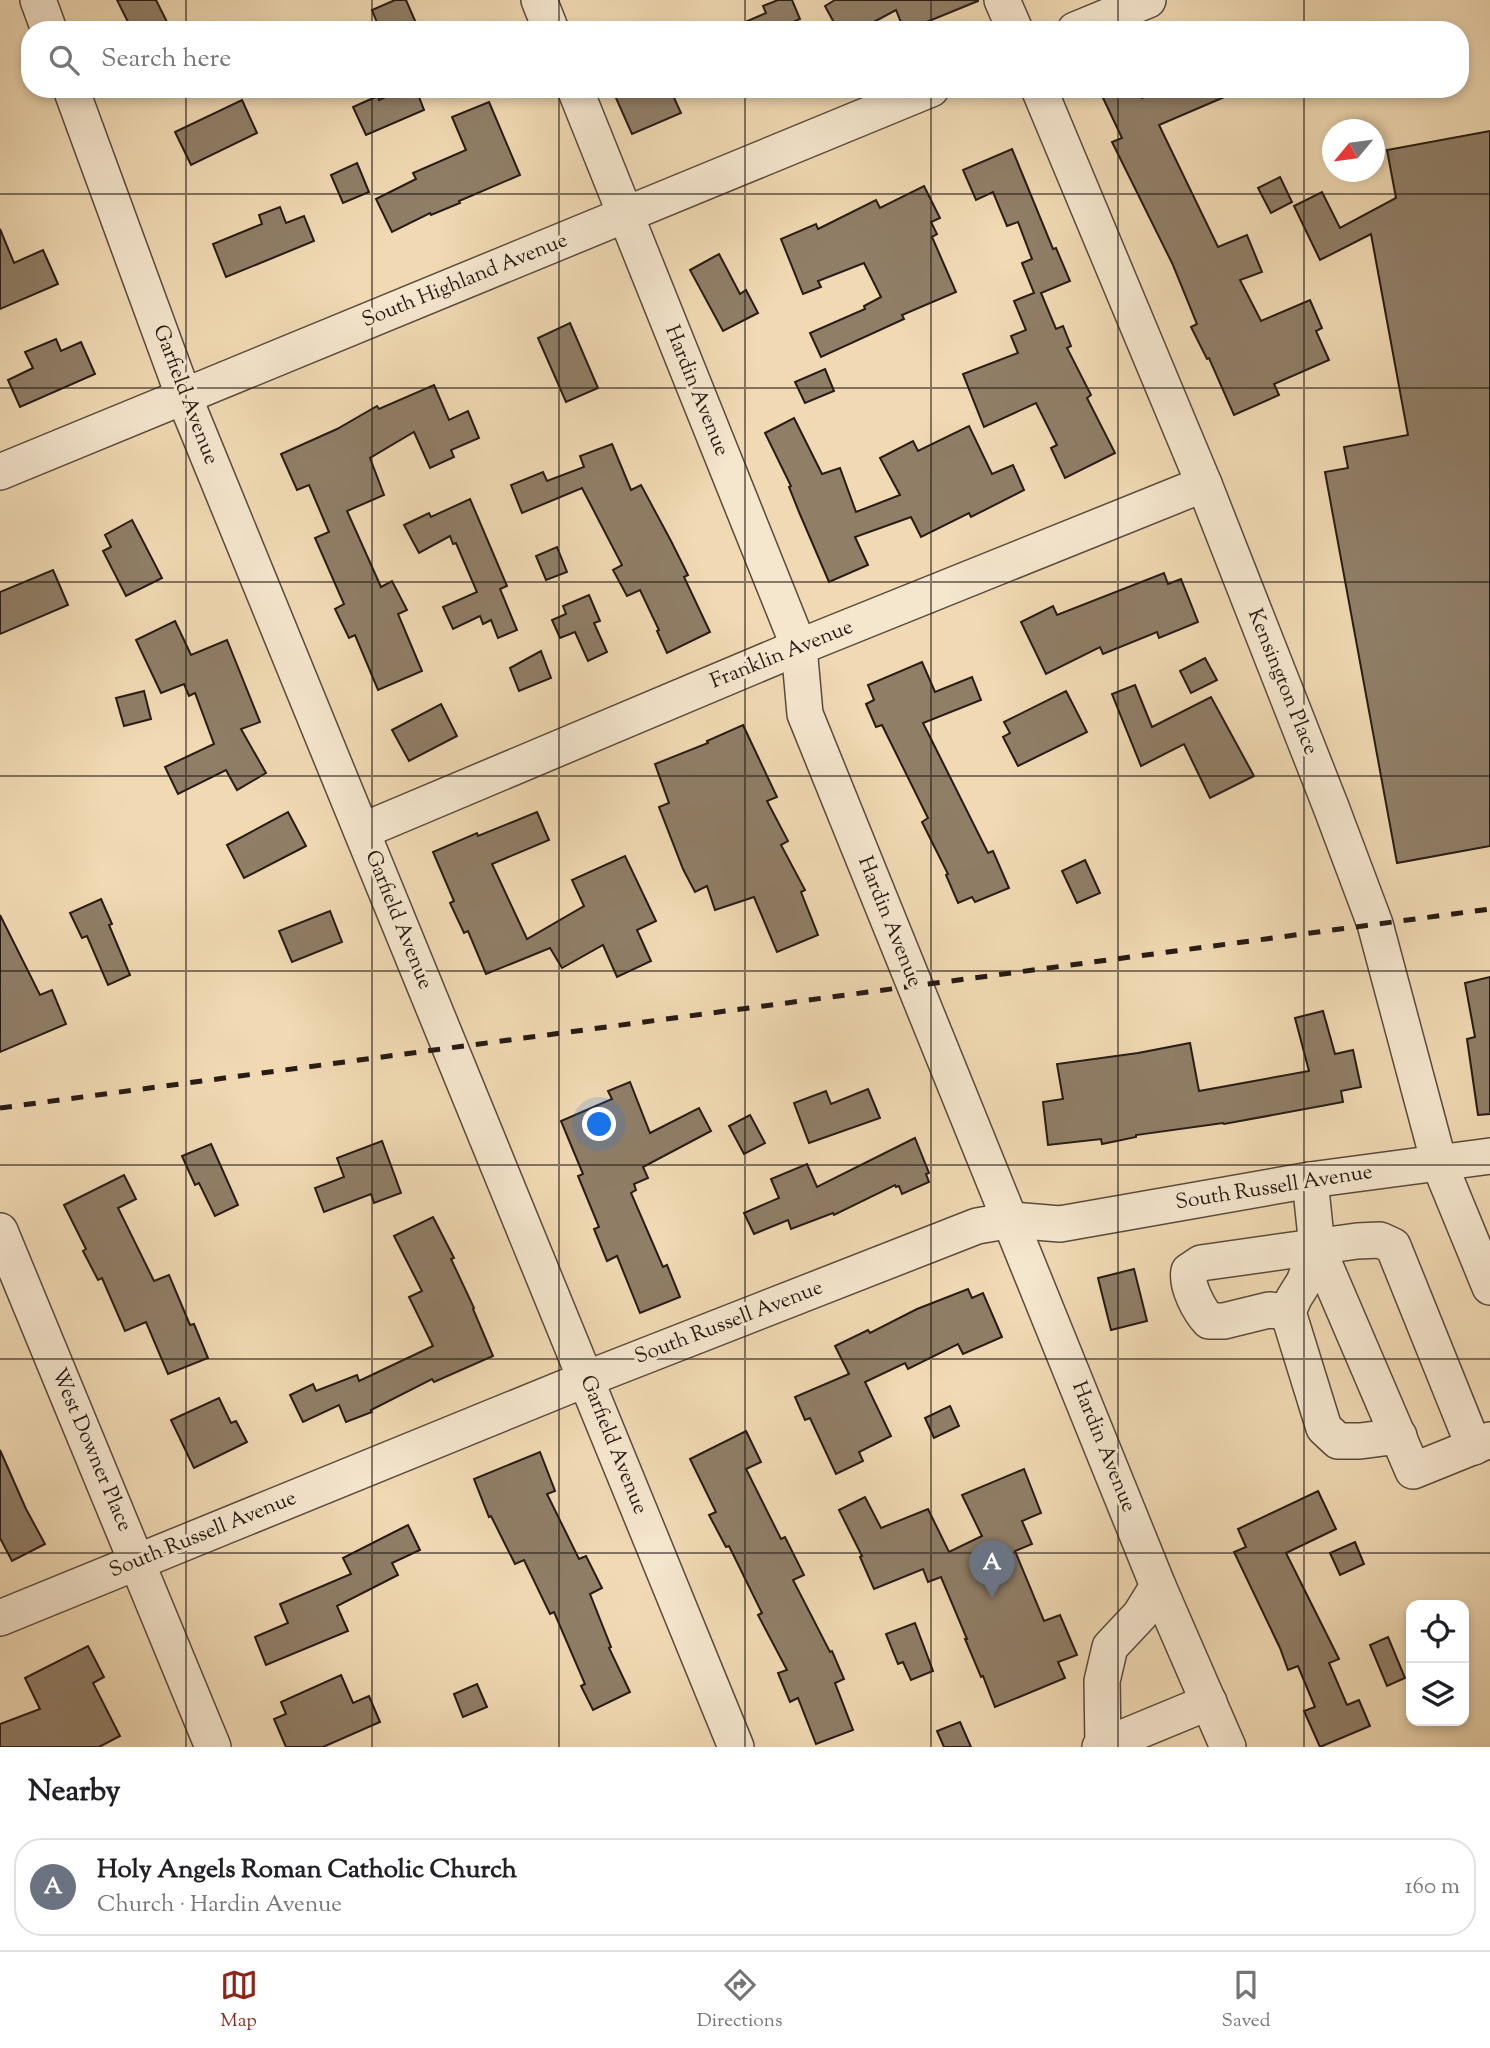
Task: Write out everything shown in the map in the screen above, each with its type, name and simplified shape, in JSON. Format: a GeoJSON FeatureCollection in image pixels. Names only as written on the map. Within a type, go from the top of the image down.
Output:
{"type":"FeatureCollection","features":[{"type":"Feature","properties":{"kind":"street"},"geometry":{"type":"LineString","coordinates":[[38,0],[46,21]]}},
{"type":"Feature","properties":{"kind":"street"},"geometry":{"type":"LineString","coordinates":[[539,0],[547,21]]}},
{"type":"Feature","properties":{"kind":"street"},"geometry":{"type":"LineString","coordinates":[[1002,0],[1011,21]]}},
{"type":"Feature","properties":{"kind":"street"},"geometry":{"type":"LineString","coordinates":[[1097,21],[1148,0]]}},
{"type":"Feature","properties":{"kind":"street","name":"Garfield Avenue"},"geometry":{"type":"LineString","coordinates":[[74,98],[184,397],[736,1747]]}},
{"type":"Feature","properties":{"kind":"street","name":"Hardin Avenue"},"geometry":{"type":"LineString","coordinates":[[579,98],[799,647],[805,714],[1158,1586],[1228,1747]]}},
{"type":"Feature","properties":{"kind":"street","name":"South Highland Avenue"},"geometry":{"type":"LineString","coordinates":[[0,472],[909,98]]}},
{"type":"Feature","properties":{"kind":"street","name":"Kensington Place"},"geometry":{"type":"LineString","coordinates":[[1043,98],[1204,484],[1331,807],[1375,924],[1439,1163],[1490,1287]]}},
{"type":"Feature","properties":{"kind":"street","name":"Franklin Avenue"},"geometry":{"type":"LineString","coordinates":[[362,831],[799,647],[1204,484]]}},
{"type":"Feature","properties":{"kind":"street","name":"South Russell Avenue"},"geometry":{"type":"LineString","coordinates":[[0,1618],[586,1379],[976,1226],[1012,1220],[1060,1224],[1310,1180],[1490,1156]]}},
{"type":"Feature","properties":{"kind":"street"},"geometry":{"type":"LineString","coordinates":[[1288,1312],[1269,1310],[1224,1321],[1209,1321],[1190,1285],[1189,1271],[1201,1263],[1317,1247],[1380,1240],[1393,1246],[1482,1443],[1413,1471],[1317,1247],[1310,1180]]}},
{"type":"Feature","properties":{"kind":"street","name":"West Downer Place"},"geometry":{"type":"LineString","coordinates":[[0,1230],[213,1747]]}},
{"type":"Feature","properties":{"kind":"street"},"geometry":{"type":"LineString","coordinates":[[1317,1247],[1304,1282],[1288,1312],[1324,1428],[1338,1441],[1399,1436]]}},
{"type":"Feature","properties":{"kind":"street"},"geometry":{"type":"LineString","coordinates":[[1158,1586],[1140,1615],[1110,1647],[1102,1681],[1101,1746],[1209,1702]]}},
{"type":"Feature","properties":{"kind":"building"},"geometry":{"type":"Polygon","coordinates":[[[117,0],[156,0],[166,21],[128,21],[117,0]]]}},
{"type":"Feature","properties":{"kind":"building"},"geometry":{"type":"Polygon","coordinates":[[[395,0],[406,0],[415,21],[376,21],[372,10],[395,0]]]}},
{"type":"Feature","properties":{"kind":"building"},"geometry":{"type":"Polygon","coordinates":[[[778,0],[792,0],[800,19],[748,21],[766,13],[763,6],[778,0]]]}},
{"type":"Feature","properties":{"kind":"building"},"geometry":{"type":"Polygon","coordinates":[[[835,0],[978,0],[929,21],[900,21],[896,10],[876,21],[833,21],[825,6],[835,0]]]}},
{"type":"Feature","properties":{"kind":"building"},"geometry":{"type":"Polygon","coordinates":[[[373,98],[419,98],[424,110],[366,135],[353,107],[373,98]]]}},
{"type":"Feature","properties":{"kind":"building"},"geometry":{"type":"Polygon","coordinates":[[[616,98],[674,98],[681,113],[632,134],[616,98]]]}},
{"type":"Feature","properties":{"kind":"building"},"geometry":{"type":"Polygon","coordinates":[[[1103,98],[1222,98],[1159,125],[1218,247],[1247,235],[1262,272],[1240,280],[1261,321],[1310,300],[1322,328],[1316,331],[1329,360],[1274,384],[1279,395],[1234,415],[1209,358],[1207,359],[1191,327],[1197,324],[1173,265],[1112,142],[1122,138],[1103,98]]]}},
{"type":"Feature","properties":{"kind":"building"},"geometry":{"type":"Polygon","coordinates":[[[242,100],[257,133],[191,165],[175,132],[242,100]]]}},
{"type":"Feature","properties":{"kind":"building"},"geometry":{"type":"Polygon","coordinates":[[[489,102],[520,175],[392,232],[376,199],[416,179],[413,173],[466,150],[452,117],[489,102]]]}},
{"type":"Feature","properties":{"kind":"building"},"geometry":{"type":"Polygon","coordinates":[[[1490,131],[1490,846],[1397,863],[1325,472],[1348,468],[1344,447],[1408,435],[1371,234],[1320,260],[1294,206],[1322,192],[1340,228],[1396,198],[1387,150],[1490,131]]]}},
{"type":"Feature","properties":{"kind":"building"},"geometry":{"type":"Polygon","coordinates":[[[1012,149],[1053,249],[1056,248],[1070,281],[1041,293],[1056,329],[1063,326],[1071,346],[1067,348],[1091,395],[1087,398],[1115,453],[1065,478],[1051,448],[1057,445],[1036,403],[984,427],[963,374],[1018,353],[1011,336],[1026,330],[1014,301],[1034,293],[1022,263],[1032,259],[1018,222],[1007,226],[993,192],[976,200],[963,170],[1012,149]]]}},
{"type":"Feature","properties":{"kind":"building"},"geometry":{"type":"Polygon","coordinates":[[[357,163],[369,192],[343,203],[331,175],[357,163]]]}},
{"type":"Feature","properties":{"kind":"building"},"geometry":{"type":"Polygon","coordinates":[[[1280,177],[1292,202],[1271,213],[1258,188],[1280,177]]]}},
{"type":"Feature","properties":{"kind":"building"},"geometry":{"type":"Polygon","coordinates":[[[924,186],[940,218],[931,222],[937,234],[932,237],[956,292],[902,315],[904,319],[821,357],[810,333],[865,309],[864,306],[881,297],[864,263],[818,281],[821,287],[803,294],[781,239],[816,224],[818,229],[876,200],[880,208],[924,186]]]}},
{"type":"Feature","properties":{"kind":"building"},"geometry":{"type":"Polygon","coordinates":[[[280,207],[286,223],[304,216],[314,241],[226,277],[213,244],[262,224],[259,215],[280,207]]]}},
{"type":"Feature","properties":{"kind":"building"},"geometry":{"type":"Polygon","coordinates":[[[0,229],[14,263],[43,250],[58,284],[0,309],[0,229]]]}},
{"type":"Feature","properties":{"kind":"building"},"geometry":{"type":"Polygon","coordinates":[[[719,254],[740,294],[746,290],[758,313],[723,331],[690,270],[719,254]]]}},
{"type":"Feature","properties":{"kind":"building"},"geometry":{"type":"Polygon","coordinates":[[[570,323],[598,388],[566,402],[538,338],[570,323]]]}},
{"type":"Feature","properties":{"kind":"building"},"geometry":{"type":"Polygon","coordinates":[[[56,339],[61,351],[81,342],[95,374],[20,407],[8,380],[33,368],[25,352],[56,339]]]}},
{"type":"Feature","properties":{"kind":"building"},"geometry":{"type":"Polygon","coordinates":[[[825,369],[834,391],[805,403],[795,382],[825,369]]]}},
{"type":"Feature","properties":{"kind":"building"},"geometry":{"type":"Polygon","coordinates":[[[434,385],[449,420],[468,411],[479,438],[451,450],[454,457],[430,468],[414,432],[370,458],[384,495],[347,511],[381,587],[392,581],[407,610],[398,614],[422,671],[378,690],[355,635],[349,638],[335,609],[344,604],[315,538],[329,532],[309,485],[297,490],[281,454],[337,429],[377,406],[379,409],[434,385]]]}},
{"type":"Feature","properties":{"kind":"building"},"geometry":{"type":"Polygon","coordinates":[[[794,418],[822,474],[840,468],[856,512],[900,495],[880,458],[913,441],[918,451],[969,426],[992,474],[1013,465],[1024,490],[971,517],[969,513],[921,537],[911,517],[855,537],[868,565],[829,582],[789,487],[791,486],[765,433],[794,418]]]}},
{"type":"Feature","properties":{"kind":"building"},"geometry":{"type":"Polygon","coordinates":[[[612,444],[631,490],[641,485],[671,541],[688,575],[684,577],[710,632],[667,653],[640,590],[627,596],[613,570],[622,565],[582,488],[522,513],[511,485],[543,472],[547,481],[584,467],[580,456],[612,444]]]}},
{"type":"Feature","properties":{"kind":"building"},"geometry":{"type":"Polygon","coordinates":[[[470,499],[507,586],[500,589],[517,630],[498,638],[491,620],[483,624],[480,616],[453,629],[443,607],[477,592],[456,543],[453,544],[450,536],[419,553],[404,525],[429,513],[431,517],[470,499]]]}},
{"type":"Feature","properties":{"kind":"building"},"geometry":{"type":"Polygon","coordinates":[[[132,520],[162,578],[126,596],[103,551],[111,547],[105,535],[132,520]]]}},
{"type":"Feature","properties":{"kind":"building"},"geometry":{"type":"Polygon","coordinates":[[[557,547],[567,572],[546,580],[536,556],[557,547]]]}},
{"type":"Feature","properties":{"kind":"building"},"geometry":{"type":"Polygon","coordinates":[[[53,570],[68,605],[0,634],[0,592],[53,570]]]}},
{"type":"Feature","properties":{"kind":"building"},"geometry":{"type":"Polygon","coordinates":[[[1164,573],[1168,584],[1181,579],[1198,622],[1159,638],[1157,632],[1103,654],[1100,647],[1046,674],[1021,622],[1053,606],[1057,615],[1164,573]]]}},
{"type":"Feature","properties":{"kind":"building"},"geometry":{"type":"Polygon","coordinates":[[[589,595],[600,621],[594,623],[607,652],[588,661],[575,632],[560,638],[552,620],[566,614],[563,606],[589,595]]]}},
{"type":"Feature","properties":{"kind":"building"},"geometry":{"type":"Polygon","coordinates":[[[175,621],[191,655],[227,640],[260,722],[241,729],[266,773],[237,790],[226,770],[178,794],[165,767],[214,744],[195,693],[189,696],[184,684],[161,693],[136,640],[175,621]]]}},
{"type":"Feature","properties":{"kind":"building"},"geometry":{"type":"Polygon","coordinates":[[[541,651],[551,678],[519,691],[510,668],[541,651]]]}},
{"type":"Feature","properties":{"kind":"building"},"geometry":{"type":"Polygon","coordinates":[[[1205,658],[1217,680],[1191,693],[1180,671],[1205,658]]]}},
{"type":"Feature","properties":{"kind":"building"},"geometry":{"type":"Polygon","coordinates":[[[922,662],[935,692],[972,677],[981,700],[923,723],[988,853],[993,851],[1009,888],[975,902],[972,897],[958,903],[946,875],[948,874],[922,822],[928,818],[882,725],[876,727],[866,704],[874,700],[868,685],[922,662]]]}},
{"type":"Feature","properties":{"kind":"building"},"geometry":{"type":"Polygon","coordinates":[[[1135,685],[1152,727],[1211,697],[1254,776],[1210,798],[1184,744],[1141,766],[1112,694],[1135,685]]]}},
{"type":"Feature","properties":{"kind":"building"},"geometry":{"type":"Polygon","coordinates":[[[144,691],[151,719],[124,726],[116,698],[144,691]]]}},
{"type":"Feature","properties":{"kind":"building"},"geometry":{"type":"Polygon","coordinates":[[[1066,691],[1087,732],[1018,766],[1003,737],[1010,733],[1004,722],[1066,691]]]}},
{"type":"Feature","properties":{"kind":"building"},"geometry":{"type":"Polygon","coordinates":[[[441,704],[457,736],[409,761],[392,730],[441,704]]]}},
{"type":"Feature","properties":{"kind":"building"},"geometry":{"type":"Polygon","coordinates":[[[743,725],[777,797],[767,801],[788,841],[781,845],[805,890],[801,892],[818,935],[777,952],[754,897],[715,910],[707,886],[695,892],[659,807],[669,803],[655,764],[708,743],[707,741],[743,725]]]}},
{"type":"Feature","properties":{"kind":"building"},"geometry":{"type":"Polygon","coordinates":[[[288,812],[306,846],[244,878],[227,845],[288,812]]]}},
{"type":"Feature","properties":{"kind":"building"},"geometry":{"type":"Polygon","coordinates":[[[537,812],[549,840],[492,864],[527,939],[584,906],[572,880],[625,856],[656,921],[637,930],[651,961],[617,977],[603,945],[562,968],[550,948],[486,974],[468,931],[464,933],[450,903],[454,901],[433,852],[537,812]]]}},
{"type":"Feature","properties":{"kind":"building"},"geometry":{"type":"Polygon","coordinates":[[[1085,860],[1100,893],[1077,903],[1062,871],[1085,860]]]}},
{"type":"Feature","properties":{"kind":"building"},"geometry":{"type":"Polygon","coordinates":[[[101,899],[130,975],[108,985],[87,936],[82,938],[70,913],[101,899]]]}},
{"type":"Feature","properties":{"kind":"building"},"geometry":{"type":"Polygon","coordinates":[[[330,911],[342,942],[292,962],[279,931],[330,911]]]}},
{"type":"Feature","properties":{"kind":"building"},"geometry":{"type":"Polygon","coordinates":[[[0,915],[40,995],[52,990],[66,1024],[0,1052],[0,915]]]}},
{"type":"Feature","properties":{"kind":"building"},"geometry":{"type":"Polygon","coordinates":[[[1490,977],[1490,1114],[1478,1115],[1467,1039],[1475,1037],[1465,983],[1490,977]]]}},
{"type":"Feature","properties":{"kind":"building"},"geometry":{"type":"Polygon","coordinates":[[[1323,1011],[1335,1054],[1353,1050],[1361,1087],[1341,1091],[1343,1102],[1224,1124],[1136,1135],[1102,1144],[1101,1139],[1048,1145],[1043,1102],[1063,1099],[1057,1064],[1190,1043],[1199,1091],[1309,1071],[1295,1018],[1323,1011]]]}},
{"type":"Feature","properties":{"kind":"building"},"geometry":{"type":"Polygon","coordinates":[[[630,1082],[650,1133],[699,1108],[711,1131],[643,1167],[648,1178],[634,1184],[636,1190],[631,1193],[663,1267],[667,1265],[680,1297],[640,1313],[617,1256],[607,1261],[594,1229],[599,1227],[578,1176],[583,1174],[561,1121],[612,1099],[608,1091],[630,1082]]]}},
{"type":"Feature","properties":{"kind":"building"},"geometry":{"type":"Polygon","coordinates":[[[868,1089],[880,1118],[809,1143],[794,1103],[826,1091],[831,1104],[868,1089]]]}},
{"type":"Feature","properties":{"kind":"building"},"geometry":{"type":"Polygon","coordinates":[[[750,1115],[765,1143],[744,1154],[729,1126],[750,1115]]]}},
{"type":"Feature","properties":{"kind":"building"},"geometry":{"type":"Polygon","coordinates":[[[915,1138],[929,1173],[926,1174],[929,1182],[902,1194],[899,1186],[895,1185],[834,1215],[833,1213],[791,1229],[788,1220],[754,1234],[744,1213],[779,1198],[771,1179],[807,1164],[817,1187],[915,1138]]]}},
{"type":"Feature","properties":{"kind":"building"},"geometry":{"type":"Polygon","coordinates":[[[382,1141],[401,1193],[374,1203],[371,1194],[324,1212],[315,1188],[344,1177],[337,1158],[382,1141]]]}},
{"type":"Feature","properties":{"kind":"building"},"geometry":{"type":"Polygon","coordinates":[[[211,1144],[238,1205],[215,1216],[199,1183],[195,1185],[182,1156],[211,1144]]]}},
{"type":"Feature","properties":{"kind":"building"},"geometry":{"type":"Polygon","coordinates":[[[124,1175],[136,1199],[118,1208],[154,1281],[169,1275],[190,1325],[194,1324],[208,1358],[168,1374],[146,1322],[125,1331],[102,1278],[98,1280],[83,1251],[86,1249],[64,1205],[124,1175]]]}},
{"type":"Feature","properties":{"kind":"building"},"geometry":{"type":"Polygon","coordinates":[[[433,1217],[454,1258],[451,1259],[493,1356],[434,1382],[432,1379],[371,1410],[372,1412],[346,1422],[339,1405],[303,1422],[290,1395],[313,1384],[316,1391],[357,1375],[359,1381],[433,1346],[409,1297],[422,1291],[394,1236],[433,1217]]]}},
{"type":"Feature","properties":{"kind":"building"},"geometry":{"type":"Polygon","coordinates":[[[1134,1269],[1147,1321],[1111,1330],[1098,1278],[1134,1269]]]}},
{"type":"Feature","properties":{"kind":"building"},"geometry":{"type":"Polygon","coordinates":[[[968,1289],[972,1298],[983,1293],[1002,1337],[963,1354],[958,1344],[908,1369],[905,1363],[865,1382],[891,1436],[859,1452],[863,1461],[836,1474],[810,1418],[805,1420],[795,1397],[849,1374],[835,1346],[968,1289]]]}},
{"type":"Feature","properties":{"kind":"building"},"geometry":{"type":"Polygon","coordinates":[[[219,1398],[231,1423],[236,1421],[247,1442],[194,1468],[171,1420],[219,1398]]]}},
{"type":"Feature","properties":{"kind":"building"},"geometry":{"type":"Polygon","coordinates":[[[950,1406],[959,1426],[934,1438],[925,1418],[950,1406]]]}},
{"type":"Feature","properties":{"kind":"building"},"geometry":{"type":"Polygon","coordinates":[[[746,1431],[761,1462],[746,1469],[781,1539],[785,1537],[804,1575],[793,1580],[830,1652],[832,1651],[844,1679],[835,1683],[853,1730],[816,1744],[798,1698],[790,1702],[778,1673],[787,1670],[758,1615],[762,1613],[729,1546],[726,1547],[709,1515],[716,1512],[690,1459],[746,1431]]]}},
{"type":"Feature","properties":{"kind":"building"},"geometry":{"type":"Polygon","coordinates":[[[0,1450],[45,1544],[12,1561],[0,1538],[0,1450]]]}},
{"type":"Feature","properties":{"kind":"building"},"geometry":{"type":"Polygon","coordinates":[[[540,1452],[555,1491],[547,1494],[579,1559],[586,1556],[602,1588],[590,1594],[611,1647],[609,1648],[630,1692],[593,1710],[581,1686],[585,1684],[554,1612],[550,1614],[524,1560],[515,1564],[491,1516],[489,1517],[474,1479],[540,1452]]]}},
{"type":"Feature","properties":{"kind":"building"},"geometry":{"type":"Polygon","coordinates":[[[1024,1469],[1041,1513],[1022,1521],[1032,1544],[1015,1551],[1044,1621],[1060,1615],[1077,1655],[1058,1662],[1065,1678],[995,1707],[941,1577],[928,1582],[923,1569],[874,1589],[860,1557],[862,1556],[839,1510],[865,1497],[881,1528],[928,1509],[949,1552],[982,1536],[962,1495],[1024,1469]]]}},
{"type":"Feature","properties":{"kind":"building"},"geometry":{"type":"Polygon","coordinates":[[[1318,1491],[1336,1529],[1286,1553],[1339,1659],[1329,1663],[1347,1705],[1359,1700],[1370,1726],[1320,1747],[1304,1711],[1315,1707],[1298,1666],[1288,1670],[1234,1552],[1246,1547],[1238,1529],[1318,1491]]]}},
{"type":"Feature","properties":{"kind":"building"},"geometry":{"type":"Polygon","coordinates":[[[408,1525],[420,1550],[392,1563],[398,1575],[337,1606],[348,1631],[266,1665],[255,1637],[288,1623],[280,1604],[351,1574],[343,1558],[408,1525]]]}},
{"type":"Feature","properties":{"kind":"building"},"geometry":{"type":"Polygon","coordinates":[[[1355,1542],[1364,1564],[1340,1575],[1330,1553],[1355,1542]]]}},
{"type":"Feature","properties":{"kind":"building"},"geometry":{"type":"Polygon","coordinates":[[[915,1623],[933,1671],[911,1680],[903,1662],[898,1664],[886,1634],[915,1623]]]}},
{"type":"Feature","properties":{"kind":"building"},"geometry":{"type":"Polygon","coordinates":[[[1388,1637],[1405,1678],[1387,1686],[1370,1645],[1388,1637]]]}},
{"type":"Feature","properties":{"kind":"building"},"geometry":{"type":"Polygon","coordinates":[[[88,1646],[104,1677],[93,1683],[120,1736],[99,1747],[0,1747],[0,1724],[40,1709],[25,1678],[88,1646]]]}},
{"type":"Feature","properties":{"kind":"building"},"geometry":{"type":"Polygon","coordinates":[[[341,1675],[353,1703],[369,1696],[380,1722],[323,1747],[286,1747],[274,1719],[286,1714],[281,1702],[341,1675]]]}},
{"type":"Feature","properties":{"kind":"building"},"geometry":{"type":"Polygon","coordinates":[[[477,1684],[487,1707],[463,1717],[454,1694],[477,1684]]]}},
{"type":"Feature","properties":{"kind":"building"},"geometry":{"type":"Polygon","coordinates":[[[960,1722],[971,1747],[944,1747],[937,1731],[960,1722]]]}},
{"type":"Feature","properties":{"kind":"railway"},"geometry":{"type":"LineString","coordinates":[[0,1108],[1490,909]]}},
{"type":"Feature","properties":{"kind":"place","name":"Holy Angels Roman Catholic Church"},"geometry":{"type":"Point","coordinates":[992,1598]}}]}
